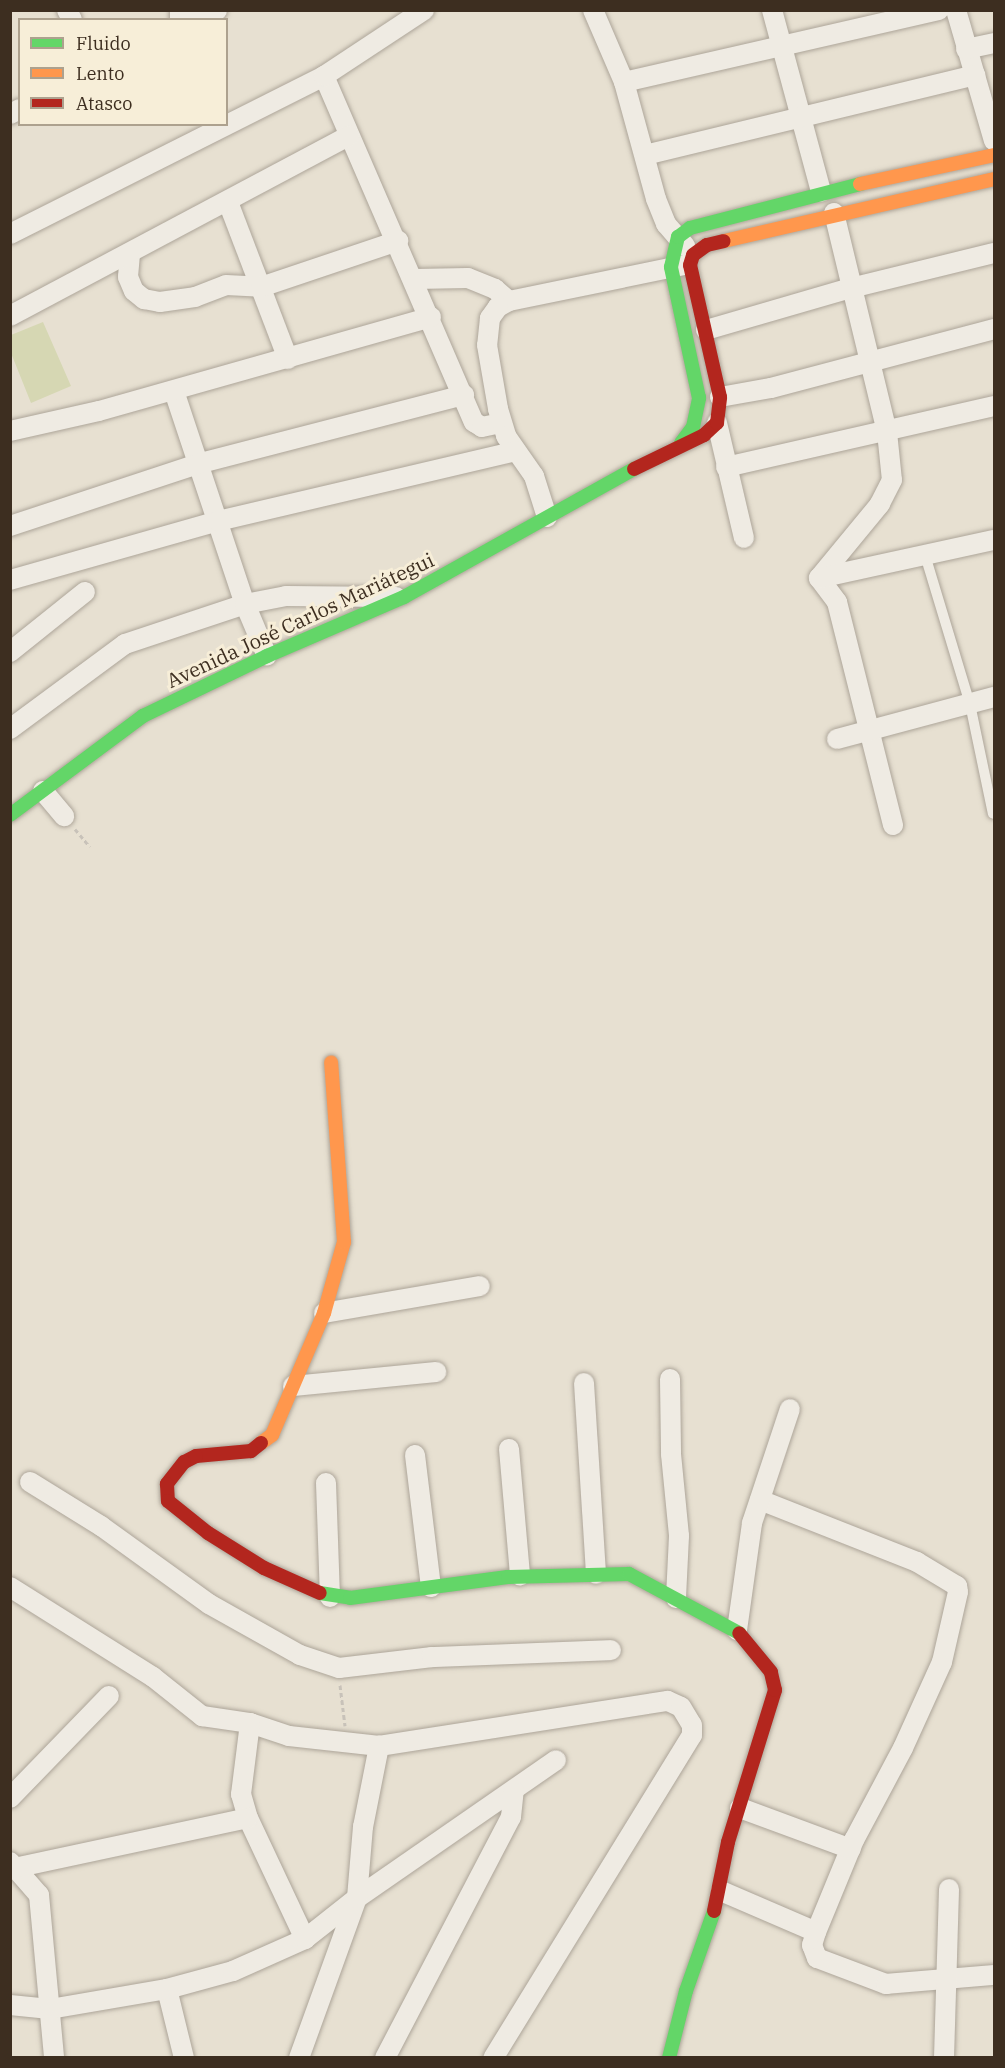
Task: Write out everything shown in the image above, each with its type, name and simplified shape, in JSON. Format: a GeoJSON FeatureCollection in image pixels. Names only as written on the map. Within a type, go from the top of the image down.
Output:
{"type":"FeatureCollection","features":[{"type":"Feature","properties":{"kind":"street"},"geometry":{"type":"LineString","coordinates":[[199,18],[217,10]]}},
{"type":"Feature","properties":{"kind":"street"},"geometry":{"type":"LineString","coordinates":[[228,124],[324,76],[424,10]]}},
{"type":"Feature","properties":{"kind":"street"},"geometry":{"type":"LineString","coordinates":[[772,10],[821,192]]}},
{"type":"Feature","properties":{"kind":"street"},"geometry":{"type":"LineString","coordinates":[[624,82],[784,48],[939,10]]}},
{"type":"Feature","properties":{"kind":"street"},"geometry":{"type":"LineString","coordinates":[[956,10],[994,141]]}},
{"type":"Feature","properties":{"kind":"street"},"geometry":{"type":"LineString","coordinates":[[594,11],[624,82],[656,199],[666,224],[678,237],[706,330],[720,397],[717,423],[744,538]]}},
{"type":"Feature","properties":{"kind":"street"},"geometry":{"type":"LineString","coordinates":[[966,49],[994,43]]}},
{"type":"Feature","properties":{"kind":"street"},"geometry":{"type":"LineString","coordinates":[[645,155],[800,115],[975,75]]}},
{"type":"Feature","properties":{"kind":"street"},"geometry":{"type":"LineString","coordinates":[[324,76],[478,425],[501,423]]}},
{"type":"Feature","properties":{"kind":"street"},"geometry":{"type":"LineString","coordinates":[[10,234],[225,126]]}},
{"type":"Feature","properties":{"kind":"street"},"geometry":{"type":"LineString","coordinates":[[10,316],[349,136]]}},
{"type":"Feature","properties":{"kind":"street"},"geometry":{"type":"LineString","coordinates":[[678,237],[690,228],[821,192],[994,155]]}},
{"type":"Feature","properties":{"kind":"street"},"geometry":{"type":"LineString","coordinates":[[547,517],[534,476],[516,452],[501,423],[487,345],[490,318],[498,307],[509,301],[685,262],[707,245],[834,213],[994,178]]}},
{"type":"Feature","properties":{"kind":"street"},"geometry":{"type":"LineString","coordinates":[[228,202],[288,359]]}},
{"type":"Feature","properties":{"kind":"street"},"geometry":{"type":"LineString","coordinates":[[819,578],[890,490],[887,432],[871,360],[850,288],[834,213]]}},
{"type":"Feature","properties":{"kind":"street"},"geometry":{"type":"LineString","coordinates":[[130,254],[128,277],[134,291],[144,299],[160,302],[195,297],[226,285],[261,287],[398,241]]}},
{"type":"Feature","properties":{"kind":"street"},"geometry":{"type":"LineString","coordinates":[[706,330],[850,288],[994,253]]}},
{"type":"Feature","properties":{"kind":"street"},"geometry":{"type":"LineString","coordinates":[[681,443],[693,427],[699,398],[685,262]]}},
{"type":"Feature","properties":{"kind":"street"},"geometry":{"type":"LineString","coordinates":[[415,279],[468,278],[495,290],[509,301]]}},
{"type":"Feature","properties":{"kind":"street"},"geometry":{"type":"LineString","coordinates":[[10,431],[174,390],[431,317]]}},
{"type":"Feature","properties":{"kind":"street"},"geometry":{"type":"LineString","coordinates":[[720,397],[771,388],[994,329]]}},
{"type":"Feature","properties":{"kind":"street"},"geometry":{"type":"LineString","coordinates":[[174,390],[245,604],[267,656]]}},
{"type":"Feature","properties":{"kind":"street"},"geometry":{"type":"LineString","coordinates":[[10,526],[197,464],[464,395]]}},
{"type":"Feature","properties":{"kind":"street"},"geometry":{"type":"LineString","coordinates":[[726,467],[994,406]]}},
{"type":"Feature","properties":{"kind":"street","name":"Avenida José Carlos Mariátegui"},"geometry":{"type":"LineString","coordinates":[[10,815],[143,716],[267,656],[404,597],[681,443],[704,435],[717,423]]}},
{"type":"Feature","properties":{"kind":"street"},"geometry":{"type":"LineString","coordinates":[[10,580],[218,521],[516,452]]}},
{"type":"Feature","properties":{"kind":"street"},"geometry":{"type":"LineString","coordinates":[[819,578],[994,540]]}},
{"type":"Feature","properties":{"kind":"street"},"geometry":{"type":"LineString","coordinates":[[819,578],[837,602],[893,825]]}},
{"type":"Feature","properties":{"kind":"street"},"geometry":{"type":"LineString","coordinates":[[10,652],[85,592]]}},
{"type":"Feature","properties":{"kind":"street"},"geometry":{"type":"LineString","coordinates":[[10,729],[125,644],[245,604],[286,596],[404,597]]}},
{"type":"Feature","properties":{"kind":"street"},"geometry":{"type":"LineString","coordinates":[[837,739],[871,732],[994,698]]}},
{"type":"Feature","properties":{"kind":"street"},"geometry":{"type":"LineString","coordinates":[[43,791],[64,816]]}},
{"type":"Feature","properties":{"kind":"street"},"geometry":{"type":"LineString","coordinates":[[331,1062],[344,1242],[324,1313],[272,1435],[261,1446],[251,1451],[196,1456],[184,1462],[165,1491],[168,1500],[208,1533],[264,1568],[330,1596],[350,1598],[520,1576],[629,1575],[737,1630],[771,1672],[775,1690],[728,1842],[721,1891],[686,1991],[669,2058]]}},
{"type":"Feature","properties":{"kind":"street"},"geometry":{"type":"LineString","coordinates":[[324,1313],[480,1286]]}},
{"type":"Feature","properties":{"kind":"street"},"geometry":{"type":"LineString","coordinates":[[293,1386],[436,1372]]}},
{"type":"Feature","properties":{"kind":"street"},"geometry":{"type":"LineString","coordinates":[[670,1379],[671,1454],[679,1536],[676,1598]]}},
{"type":"Feature","properties":{"kind":"street"},"geometry":{"type":"LineString","coordinates":[[584,1383],[596,1574]]}},
{"type":"Feature","properties":{"kind":"street"},"geometry":{"type":"LineString","coordinates":[[737,1630],[752,1523],[790,1409]]}},
{"type":"Feature","properties":{"kind":"street"},"geometry":{"type":"LineString","coordinates":[[508,1449],[520,1576]]}},
{"type":"Feature","properties":{"kind":"street"},"geometry":{"type":"LineString","coordinates":[[415,1455],[431,1587]]}},
{"type":"Feature","properties":{"kind":"street"},"geometry":{"type":"LineString","coordinates":[[30,1482],[101,1526],[208,1604],[300,1655],[339,1668],[432,1657],[611,1650]]}},
{"type":"Feature","properties":{"kind":"street"},"geometry":{"type":"LineString","coordinates":[[326,1484],[330,1596]]}},
{"type":"Feature","properties":{"kind":"street"},"geometry":{"type":"LineString","coordinates":[[760,1500],[917,1562],[957,1586],[958,1592],[942,1662],[851,1849],[816,1932],[812,1945],[817,1958],[886,1984],[994,1976]]}},
{"type":"Feature","properties":{"kind":"street"},"geometry":{"type":"LineString","coordinates":[[10,1587],[153,1677],[202,1716],[250,1723],[289,1736],[379,1746],[668,1701],[681,1707],[692,1725],[692,1735],[670,1767],[614,1866],[567,1933],[493,2058]]}},
{"type":"Feature","properties":{"kind":"street"},"geometry":{"type":"LineString","coordinates":[[10,1798],[109,1696]]}},
{"type":"Feature","properties":{"kind":"street"},"geometry":{"type":"LineString","coordinates":[[250,1723],[241,1794],[248,1818],[305,1939]]}},
{"type":"Feature","properties":{"kind":"street"},"geometry":{"type":"LineString","coordinates":[[299,2058],[357,1898],[363,1827],[379,1746]]}},
{"type":"Feature","properties":{"kind":"street"},"geometry":{"type":"LineString","coordinates":[[10,2005],[50,2009],[167,1989],[233,1971],[305,1939],[357,1898],[556,1760]]}},
{"type":"Feature","properties":{"kind":"street"},"geometry":{"type":"LineString","coordinates":[[386,2058],[511,1817],[514,1790]]}},
{"type":"Feature","properties":{"kind":"street"},"geometry":{"type":"LineString","coordinates":[[740,1808],[851,1849]]}},
{"type":"Feature","properties":{"kind":"street"},"geometry":{"type":"LineString","coordinates":[[13,1866],[248,1818]]}},
{"type":"Feature","properties":{"kind":"street"},"geometry":{"type":"LineString","coordinates":[[13,1866],[39,1895],[54,2058]]}},
{"type":"Feature","properties":{"kind":"street"},"geometry":{"type":"LineString","coordinates":[[944,2058],[949,1889]]}},
{"type":"Feature","properties":{"kind":"street"},"geometry":{"type":"LineString","coordinates":[[721,1891],[816,1932]]}},
{"type":"Feature","properties":{"kind":"street"},"geometry":{"type":"LineString","coordinates":[[167,1989],[184,2058]]}},
{"type":"Feature","properties":{"kind":"lane"},"geometry":{"type":"LineString","coordinates":[[925,555],[970,704],[993,814]]}},
{"type":"Feature","properties":{"kind":"path"},"geometry":{"type":"LineString","coordinates":[[64,816],[90,847]]}},
{"type":"Feature","properties":{"kind":"path"},"geometry":{"type":"LineString","coordinates":[[339,1668],[346,1743]]}},
{"type":"Feature","properties":{"kind":"green space"},"geometry":{"type":"Polygon","coordinates":[[[43,322],[71,386],[31,403],[11,353],[11,335],[43,322]]]}},
{"type":"Feature","properties":{"kind":"traffic: fast"},"geometry":{"type":"LineString","coordinates":[[681,443],[693,427],[699,398],[671,267],[678,237],[690,228],[860,184]]}},
{"type":"Feature","properties":{"kind":"traffic: fast"},"geometry":{"type":"LineString","coordinates":[[10,815],[143,716],[267,656],[404,597],[634,469]]}},
{"type":"Feature","properties":{"kind":"traffic: fast"},"geometry":{"type":"LineString","coordinates":[[320,1593],[350,1598],[508,1577],[629,1574],[739,1633]]}},
{"type":"Feature","properties":{"kind":"traffic: fast"},"geometry":{"type":"LineString","coordinates":[[669,2058],[686,1991],[714,1911]]}},
{"type":"Feature","properties":{"kind":"traffic: slow"},"geometry":{"type":"LineString","coordinates":[[860,184],[994,155]]}},
{"type":"Feature","properties":{"kind":"traffic: slow"},"geometry":{"type":"LineString","coordinates":[[724,241],[994,179]]}},
{"type":"Feature","properties":{"kind":"traffic: slow"},"geometry":{"type":"LineString","coordinates":[[261,1443],[272,1435],[324,1313],[344,1242],[331,1062]]}},
{"type":"Feature","properties":{"kind":"traffic: jam"},"geometry":{"type":"LineString","coordinates":[[634,469],[704,435],[717,423],[720,397],[690,265],[693,255],[707,245],[724,241]]}},
{"type":"Feature","properties":{"kind":"traffic: jam"},"geometry":{"type":"LineString","coordinates":[[261,1443],[251,1451],[196,1456],[184,1462],[167,1484],[168,1501],[208,1533],[264,1568],[320,1593]]}},
{"type":"Feature","properties":{"kind":"traffic: jam"},"geometry":{"type":"LineString","coordinates":[[714,1911],[728,1842],[775,1690],[771,1672],[739,1633]]}}]}
